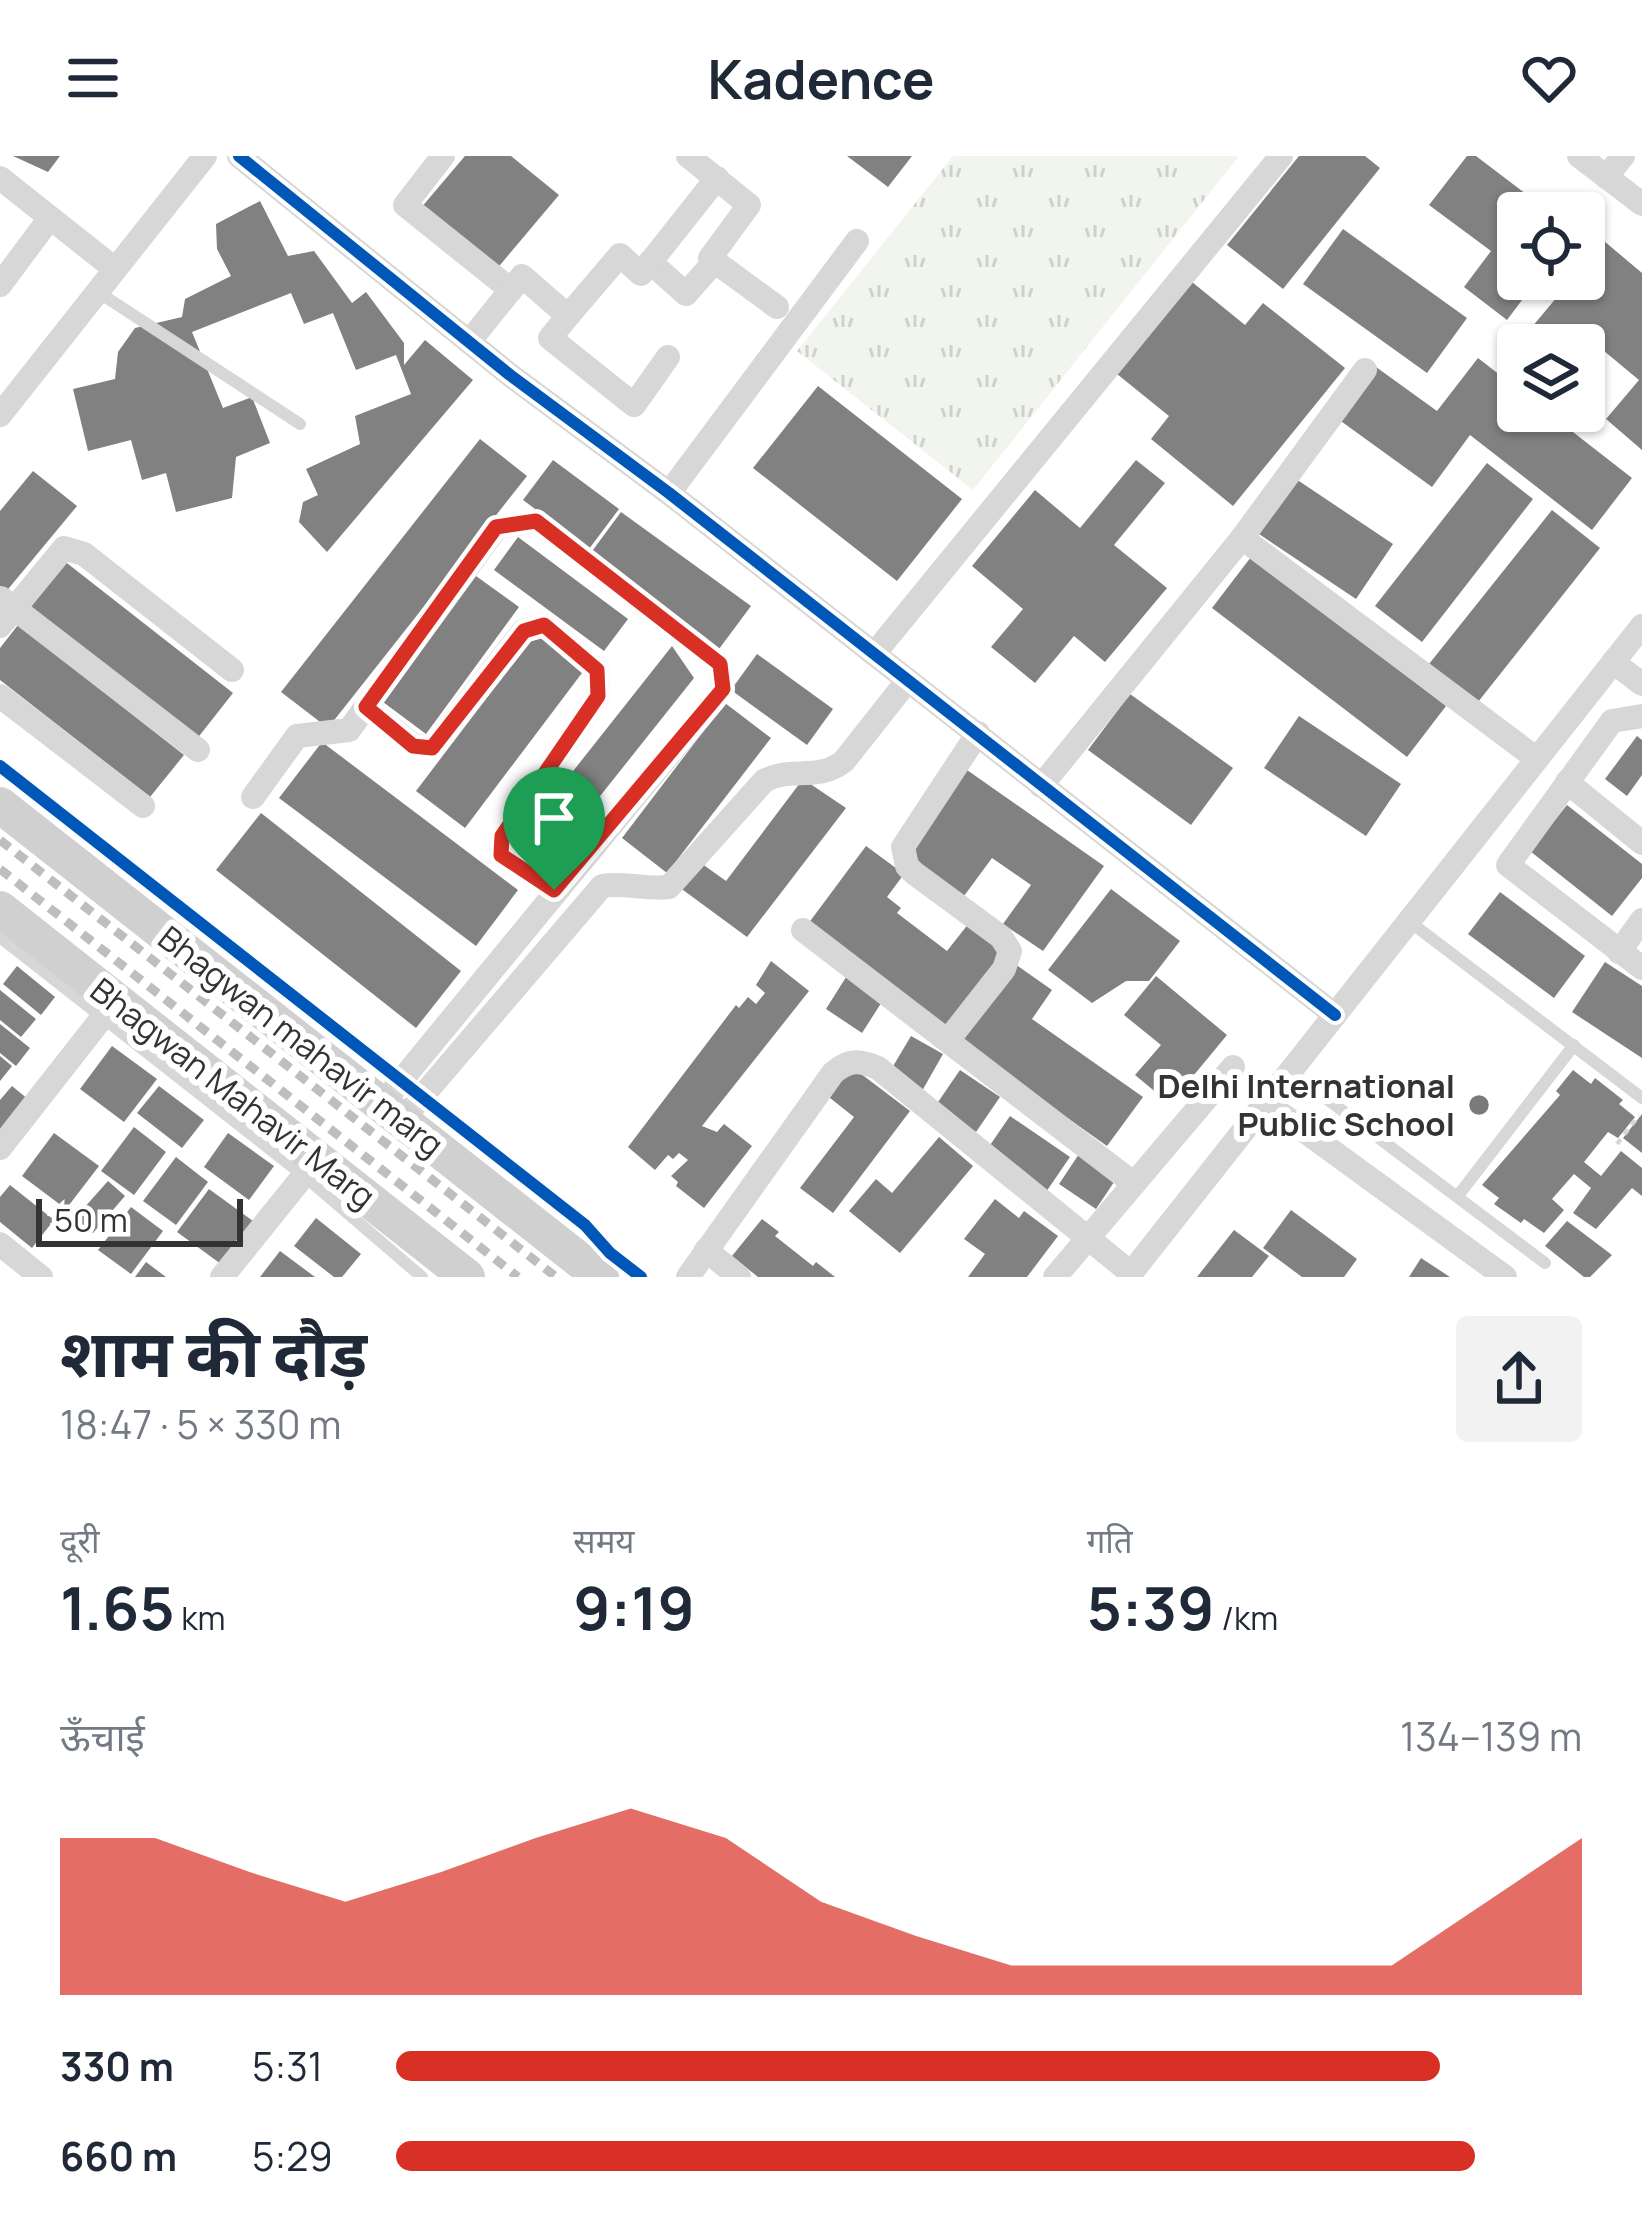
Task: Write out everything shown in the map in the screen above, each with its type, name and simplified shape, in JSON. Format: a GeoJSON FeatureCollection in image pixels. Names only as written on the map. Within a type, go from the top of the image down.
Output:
{"type":"FeatureCollection","features":[{"type":"Feature","properties":{"kind":"main road","name":"Bhagwan mahavir marg"},"geometry":{"type":"LineString","coordinates":[[0,805],[602,1277]]}},
{"type":"Feature","properties":{"kind":"main road","name":"Bhagwan Mahavir Marg"},"geometry":{"type":"LineString","coordinates":[[0,909],[110,1009],[310,1167],[467,1277]]}},
{"type":"Feature","properties":{"kind":"street"},"geometry":{"type":"LineString","coordinates":[[0,416],[205,156]]}},
{"type":"Feature","properties":{"kind":"street"},"geometry":{"type":"LineString","coordinates":[[239,156],[470,342],[1335,1015]]}},
{"type":"Feature","properties":{"kind":"street"},"geometry":{"type":"LineString","coordinates":[[443,156],[405,206],[511,290]]}},
{"type":"Feature","properties":{"kind":"street"},"geometry":{"type":"LineString","coordinates":[[688,156],[748,205],[710,258],[777,307]]}},
{"type":"Feature","properties":{"kind":"street"},"geometry":{"type":"LineString","coordinates":[[874,654],[1281,156]]}},
{"type":"Feature","properties":{"kind":"street"},"geometry":{"type":"LineString","coordinates":[[1579,156],[1642,204]]}},
{"type":"Feature","properties":{"kind":"street"},"geometry":{"type":"LineString","coordinates":[[1606,177],[1623,156]]}},
{"type":"Feature","properties":{"kind":"street"},"geometry":{"type":"LineString","coordinates":[[0,178],[115,269]]}},
{"type":"Feature","properties":{"kind":"street"},"geometry":{"type":"LineString","coordinates":[[668,357],[634,405],[550,338],[620,255],[640,274],[717,178]]}},
{"type":"Feature","properties":{"kind":"street"},"geometry":{"type":"LineString","coordinates":[[0,285],[50,218]]}},
{"type":"Feature","properties":{"kind":"street"},"geometry":{"type":"LineString","coordinates":[[669,493],[857,242]]}},
{"type":"Feature","properties":{"kind":"street"},"geometry":{"type":"LineString","coordinates":[[650,262],[686,294],[715,262]]}},
{"type":"Feature","properties":{"kind":"street"},"geometry":{"type":"LineString","coordinates":[[470,342],[522,276],[568,316]]}},
{"type":"Feature","properties":{"kind":"street"},"geometry":{"type":"LineString","coordinates":[[1041,786],[1242,538],[1365,370]]}},
{"type":"Feature","properties":{"kind":"street"},"geometry":{"type":"LineString","coordinates":[[253,797],[297,736],[349,730],[496,527],[536,521],[720,664],[723,689],[554,890],[392,1112]]}},
{"type":"Feature","properties":{"kind":"street"},"geometry":{"type":"LineString","coordinates":[[1242,538],[1537,759]]}},
{"type":"Feature","properties":{"kind":"street"},"geometry":{"type":"LineString","coordinates":[[198,750],[4,610],[64,548],[84,554],[232,670]]}},
{"type":"Feature","properties":{"kind":"street"},"geometry":{"type":"LineString","coordinates":[[366,707],[413,746],[432,748],[524,631],[544,625],[597,670],[598,696],[502,836],[501,855],[554,890]]}},
{"type":"Feature","properties":{"kind":"street"},"geometry":{"type":"LineString","coordinates":[[688,1277],[833,1072],[845,1063],[861,1061],[878,1068],[1129,1275],[1642,626]]}},
{"type":"Feature","properties":{"kind":"street"},"geometry":{"type":"LineString","coordinates":[[1613,662],[1642,684]]}},
{"type":"Feature","properties":{"kind":"street"},"geometry":{"type":"LineString","coordinates":[[392,1112],[602,886],[669,887],[764,781],[774,775],[830,772],[844,761],[908,680]]}},
{"type":"Feature","properties":{"kind":"street"},"geometry":{"type":"LineString","coordinates":[[0,696],[143,806]]}},
{"type":"Feature","properties":{"kind":"street"},"geometry":{"type":"LineString","coordinates":[[1508,865],[1612,721],[1642,716]]}},
{"type":"Feature","properties":{"kind":"street"},"geometry":{"type":"LineString","coordinates":[[949,1039],[1004,969],[1010,951],[1001,937],[914,873],[907,866],[903,847],[978,734]]}},
{"type":"Feature","properties":{"kind":"street"},"geometry":{"type":"LineString","coordinates":[[1567,782],[1638,830]]}},
{"type":"Feature","properties":{"kind":"street"},"geometry":{"type":"LineString","coordinates":[[1473,837],[1642,968]]}},
{"type":"Feature","properties":{"kind":"street"},"geometry":{"type":"LineString","coordinates":[[1618,952],[1642,920]]}},
{"type":"Feature","properties":{"kind":"street"},"geometry":{"type":"LineString","coordinates":[[802,930],[1133,1183]]}},
{"type":"Feature","properties":{"kind":"street"},"geometry":{"type":"LineString","coordinates":[[0,1148],[110,1009]]}},
{"type":"Feature","properties":{"kind":"street"},"geometry":{"type":"LineString","coordinates":[[1055,1277],[1233,1067]]}},
{"type":"Feature","properties":{"kind":"street"},"geometry":{"type":"LineString","coordinates":[[1266,1102],[1505,1277]]}},
{"type":"Feature","properties":{"kind":"street"},"geometry":{"type":"LineString","coordinates":[[222,1277],[310,1167]]}},
{"type":"Feature","properties":{"kind":"street"},"geometry":{"type":"LineString","coordinates":[[0,1244],[41,1277]]}},
{"type":"Feature","properties":{"kind":"street"},"geometry":{"type":"LineString","coordinates":[[706,1250],[740,1277]]}},
{"type":"Feature","properties":{"kind":"lane"},"geometry":{"type":"LineString","coordinates":[[97,292],[300,424]]}},
{"type":"Feature","properties":{"kind":"lane"},"geometry":{"type":"LineString","coordinates":[[1409,921],[1642,1098]]}},
{"type":"Feature","properties":{"kind":"lane"},"geometry":{"type":"LineString","coordinates":[[0,937],[110,1009]]}},
{"type":"Feature","properties":{"kind":"lane"},"geometry":{"type":"LineString","coordinates":[[1457,1197],[1574,1046]]}},
{"type":"Feature","properties":{"kind":"lane"},"geometry":{"type":"LineString","coordinates":[[1290,1071],[1545,1263]]}},
{"type":"Feature","properties":{"kind":"lane"},"geometry":{"type":"LineString","coordinates":[[310,1167],[422,1277]]}},
{"type":"Feature","properties":{"kind":"path"},"geometry":{"type":"LineString","coordinates":[[1616,1144],[1642,1111]]}},
{"type":"Feature","properties":{"kind":"green space"},"geometry":{"type":"Polygon","coordinates":[[[953,156],[1239,156],[973,490],[797,351],[953,156]]]}},
{"type":"Feature","properties":{"kind":"building"},"geometry":{"type":"Polygon","coordinates":[[[13,156],[60,156],[48,172],[13,156]]]}},
{"type":"Feature","properties":{"kind":"building"},"geometry":{"type":"Polygon","coordinates":[[[465,156],[511,156],[559,195],[495,271],[420,209],[465,156]]]}},
{"type":"Feature","properties":{"kind":"building"},"geometry":{"type":"Polygon","coordinates":[[[847,156],[912,156],[888,187],[847,156]]]}},
{"type":"Feature","properties":{"kind":"building"},"geometry":{"type":"Polygon","coordinates":[[[1299,156],[1365,156],[1380,168],[1283,289],[1227,245],[1299,156]]]}},
{"type":"Feature","properties":{"kind":"building"},"geometry":{"type":"Polygon","coordinates":[[[1467,156],[1476,156],[1523,192],[1497,192],[1497,300],[1522,300],[1507,320],[1464,287],[1491,251],[1429,205],[1467,156]]]}},
{"type":"Feature","properties":{"kind":"building"},"geometry":{"type":"Polygon","coordinates":[[[260,201],[288,256],[314,251],[352,303],[366,292],[404,343],[404,365],[425,340],[473,380],[327,552],[299,522],[303,502],[318,495],[306,469],[360,444],[355,416],[411,394],[396,355],[356,370],[333,313],[304,324],[291,293],[192,332],[223,408],[252,397],[270,443],[236,457],[232,498],[176,512],[166,473],[142,480],[131,440],[88,451],[73,389],[115,379],[118,352],[135,328],[182,317],[185,299],[231,276],[217,249],[216,224],[260,201]]]}},
{"type":"Feature","properties":{"kind":"building"},"geometry":{"type":"Polygon","coordinates":[[[1343,229],[1467,318],[1427,373],[1303,284],[1343,229]]]}},
{"type":"Feature","properties":{"kind":"building"},"geometry":{"type":"Polygon","coordinates":[[[1605,242],[1642,273],[1642,450],[1606,419],[1639,380],[1605,352],[1605,324],[1534,324],[1554,300],[1605,300],[1605,242]]]}},
{"type":"Feature","properties":{"kind":"building"},"geometry":{"type":"Polygon","coordinates":[[[1192,282],[1245,325],[1263,303],[1345,368],[1233,506],[1151,439],[1169,416],[1117,374],[1192,282]]]}},
{"type":"Feature","properties":{"kind":"building"},"geometry":{"type":"Polygon","coordinates":[[[1478,358],[1497,373],[1497,432],[1573,432],[1632,478],[1592,530],[1470,435],[1432,487],[1338,419],[1376,367],[1437,411],[1478,358]]]}},
{"type":"Feature","properties":{"kind":"building"},"geometry":{"type":"Polygon","coordinates":[[[818,386],[962,499],[897,581],[753,468],[818,386]]]}},
{"type":"Feature","properties":{"kind":"building"},"geometry":{"type":"Polygon","coordinates":[[[480,439],[527,476],[328,728],[281,692],[480,439]]]}},
{"type":"Feature","properties":{"kind":"building"},"geometry":{"type":"Polygon","coordinates":[[[553,460],[619,509],[589,549],[523,500],[553,460]]]}},
{"type":"Feature","properties":{"kind":"building"},"geometry":{"type":"Polygon","coordinates":[[[1136,460],[1165,483],[1114,545],[1167,588],[1105,662],[1074,636],[1035,683],[991,647],[1023,609],[972,566],[1035,490],[1080,528],[1136,460]]]}},
{"type":"Feature","properties":{"kind":"building"},"geometry":{"type":"Polygon","coordinates":[[[1487,463],[1533,499],[1422,642],[1375,606],[1487,463]]]}},
{"type":"Feature","properties":{"kind":"building"},"geometry":{"type":"Polygon","coordinates":[[[33,471],[77,506],[4,594],[0,590],[0,511],[33,471]]]}},
{"type":"Feature","properties":{"kind":"building"},"geometry":{"type":"Polygon","coordinates":[[[1293,477],[1393,544],[1356,599],[1256,532],[1293,477]]]}},
{"type":"Feature","properties":{"kind":"building"},"geometry":{"type":"Polygon","coordinates":[[[1552,510],[1600,548],[1478,702],[1429,664],[1552,510]]]}},
{"type":"Feature","properties":{"kind":"building"},"geometry":{"type":"Polygon","coordinates":[[[621,512],[751,606],[719,649],[590,554],[621,512]]]}},
{"type":"Feature","properties":{"kind":"building"},"geometry":{"type":"Polygon","coordinates":[[[518,537],[628,619],[604,651],[494,570],[518,537]]]}},
{"type":"Feature","properties":{"kind":"building"},"geometry":{"type":"Polygon","coordinates":[[[1251,557],[1446,706],[1407,757],[1212,608],[1251,557]]]}},
{"type":"Feature","properties":{"kind":"building"},"geometry":{"type":"Polygon","coordinates":[[[63,560],[233,693],[196,740],[26,606],[63,560]]]}},
{"type":"Feature","properties":{"kind":"building"},"geometry":{"type":"Polygon","coordinates":[[[476,576],[519,607],[426,734],[383,702],[476,576]]]}},
{"type":"Feature","properties":{"kind":"building"},"geometry":{"type":"Polygon","coordinates":[[[18,625],[184,755],[150,797],[0,680],[0,648],[18,625]]]}},
{"type":"Feature","properties":{"kind":"building"},"geometry":{"type":"Polygon","coordinates":[[[536,633],[585,669],[465,828],[416,791],[536,633]]]}},
{"type":"Feature","properties":{"kind":"building"},"geometry":{"type":"Polygon","coordinates":[[[672,646],[694,678],[554,854],[517,842],[672,646]]]}},
{"type":"Feature","properties":{"kind":"building"},"geometry":{"type":"Polygon","coordinates":[[[757,654],[833,709],[807,745],[731,690],[757,654]]]}},
{"type":"Feature","properties":{"kind":"building"},"geometry":{"type":"Polygon","coordinates":[[[1130,694],[1233,768],[1191,825],[1088,750],[1130,694]]]}},
{"type":"Feature","properties":{"kind":"building"},"geometry":{"type":"Polygon","coordinates":[[[725,703],[771,738],[667,873],[622,838],[725,703]]]}},
{"type":"Feature","properties":{"kind":"building"},"geometry":{"type":"Polygon","coordinates":[[[1299,716],[1401,784],[1366,836],[1264,768],[1299,716]]]}},
{"type":"Feature","properties":{"kind":"building"},"geometry":{"type":"Polygon","coordinates":[[[1637,736],[1642,740],[1642,775],[1627,796],[1605,779],[1637,736]]]}},
{"type":"Feature","properties":{"kind":"building"},"geometry":{"type":"Polygon","coordinates":[[[322,742],[518,890],[476,946],[279,798],[322,742]]]}},
{"type":"Feature","properties":{"kind":"building"},"geometry":{"type":"Polygon","coordinates":[[[967,770],[1104,866],[1043,951],[1003,924],[1031,885],[992,858],[964,896],[906,855],[967,770]]]}},
{"type":"Feature","properties":{"kind":"building"},"geometry":{"type":"Polygon","coordinates":[[[803,779],[846,808],[747,937],[679,887],[698,861],[726,881],[803,779]]]}},
{"type":"Feature","properties":{"kind":"building"},"geometry":{"type":"Polygon","coordinates":[[[1567,805],[1642,864],[1642,878],[1612,916],[1530,851],[1567,805]]]}},
{"type":"Feature","properties":{"kind":"building"},"geometry":{"type":"Polygon","coordinates":[[[261,813],[461,971],[416,1028],[216,870],[261,813]]]}},
{"type":"Feature","properties":{"kind":"building"},"geometry":{"type":"Polygon","coordinates":[[[866,846],[904,874],[887,897],[901,908],[897,913],[947,951],[969,923],[1007,951],[949,1029],[808,924],[866,846]]]}},
{"type":"Feature","properties":{"kind":"building"},"geometry":{"type":"Polygon","coordinates":[[[1111,889],[1180,941],[1149,981],[1126,981],[1092,1003],[1048,970],[1111,889]]]}},
{"type":"Feature","properties":{"kind":"building"},"geometry":{"type":"Polygon","coordinates":[[[1500,892],[1585,956],[1554,998],[1468,934],[1500,892]]]}},
{"type":"Feature","properties":{"kind":"building"},"geometry":{"type":"Polygon","coordinates":[[[771,961],[809,991],[702,1126],[717,1132],[724,1124],[752,1146],[704,1208],[676,1186],[671,1176],[688,1160],[679,1153],[673,1159],[668,1155],[655,1170],[628,1147],[736,1005],[739,1008],[748,997],[756,1004],[765,993],[756,985],[771,961]]]}},
{"type":"Feature","properties":{"kind":"building"},"geometry":{"type":"Polygon","coordinates":[[[1605,962],[1642,986],[1642,1058],[1572,1012],[1605,962]]]}},
{"type":"Feature","properties":{"kind":"building"},"geometry":{"type":"Polygon","coordinates":[[[1015,964],[1052,990],[1032,1019],[1143,1097],[1107,1146],[959,1041],[1015,964]]]}},
{"type":"Feature","properties":{"kind":"building"},"geometry":{"type":"Polygon","coordinates":[[[17,966],[55,997],[41,1015],[3,984],[17,966]]]}},
{"type":"Feature","properties":{"kind":"building"},"geometry":{"type":"Polygon","coordinates":[[[848,974],[885,997],[862,1033],[826,1009],[848,974]]]}},
{"type":"Feature","properties":{"kind":"building"},"geometry":{"type":"Polygon","coordinates":[[[1156,976],[1227,1035],[1170,1104],[1135,1075],[1161,1045],[1124,1015],[1156,976]]]}},
{"type":"Feature","properties":{"kind":"building"},"geometry":{"type":"Polygon","coordinates":[[[0,990],[36,1019],[21,1037],[0,1020],[0,990]]]}},
{"type":"Feature","properties":{"kind":"building"},"geometry":{"type":"Polygon","coordinates":[[[0,1024],[30,1048],[16,1066],[0,1053],[0,1024]]]}},
{"type":"Feature","properties":{"kind":"building"},"geometry":{"type":"Polygon","coordinates":[[[911,1036],[943,1054],[922,1091],[889,1073],[911,1036]]]}},
{"type":"Feature","properties":{"kind":"building"},"geometry":{"type":"Polygon","coordinates":[[[112,1046],[157,1079],[124,1122],[80,1089],[112,1046]]]}},
{"type":"Feature","properties":{"kind":"building"},"geometry":{"type":"Polygon","coordinates":[[[0,1056],[12,1066],[0,1081],[0,1056]]]}},
{"type":"Feature","properties":{"kind":"building"},"geometry":{"type":"Polygon","coordinates":[[[848,1064],[910,1111],[833,1213],[800,1188],[854,1117],[825,1094],[848,1064]]]}},
{"type":"Feature","properties":{"kind":"building"},"geometry":{"type":"Polygon","coordinates":[[[960,1070],[1000,1097],[976,1132],[936,1105],[960,1070]]]}},
{"type":"Feature","properties":{"kind":"building"},"geometry":{"type":"Polygon","coordinates":[[[1573,1070],[1591,1084],[1595,1078],[1623,1100],[1619,1104],[1635,1117],[1618,1138],[1608,1132],[1584,1162],[1601,1176],[1621,1151],[1642,1168],[1642,1196],[1632,1188],[1596,1229],[1573,1213],[1591,1188],[1574,1174],[1552,1199],[1564,1210],[1544,1233],[1494,1204],[1499,1198],[1482,1185],[1560,1095],[1556,1091],[1573,1070]]]}},
{"type":"Feature","properties":{"kind":"building"},"geometry":{"type":"Polygon","coordinates":[[[12,1086],[29,1100],[0,1135],[0,1100],[12,1086]]]}},
{"type":"Feature","properties":{"kind":"building"},"geometry":{"type":"Polygon","coordinates":[[[159,1086],[204,1120],[182,1148],[137,1113],[159,1086]]]}},
{"type":"Feature","properties":{"kind":"building"},"geometry":{"type":"Polygon","coordinates":[[[1642,1114],[1642,1153],[1623,1138],[1642,1114]]]}},
{"type":"Feature","properties":{"kind":"building"},"geometry":{"type":"Polygon","coordinates":[[[1010,1116],[1070,1157],[1046,1192],[986,1151],[1010,1116]]]}},
{"type":"Feature","properties":{"kind":"building"},"geometry":{"type":"Polygon","coordinates":[[[134,1127],[166,1152],[134,1195],[101,1171],[134,1127]]]}},
{"type":"Feature","properties":{"kind":"building"},"geometry":{"type":"Polygon","coordinates":[[[54,1133],[99,1166],[66,1209],[22,1176],[54,1133]]]}},
{"type":"Feature","properties":{"kind":"building"},"geometry":{"type":"Polygon","coordinates":[[[228,1133],[274,1166],[249,1200],[204,1167],[228,1133]]]}},
{"type":"Feature","properties":{"kind":"building"},"geometry":{"type":"Polygon","coordinates":[[[939,1137],[973,1166],[900,1253],[849,1211],[876,1179],[892,1193],[939,1137]]]}},
{"type":"Feature","properties":{"kind":"building"},"geometry":{"type":"Polygon","coordinates":[[[1081,1151],[1118,1176],[1096,1209],[1059,1184],[1081,1151]]]}},
{"type":"Feature","properties":{"kind":"building"},"geometry":{"type":"Polygon","coordinates":[[[176,1157],[208,1182],[176,1225],[143,1201],[176,1157]]]}},
{"type":"Feature","properties":{"kind":"building"},"geometry":{"type":"Polygon","coordinates":[[[108,1181],[125,1196],[93,1233],[75,1218],[108,1181]]]}},
{"type":"Feature","properties":{"kind":"building"},"geometry":{"type":"Polygon","coordinates":[[[10,1185],[54,1220],[32,1248],[0,1222],[0,1197],[10,1185]]]}},
{"type":"Feature","properties":{"kind":"building"},"geometry":{"type":"Polygon","coordinates":[[[209,1189],[253,1221],[221,1264],[177,1232],[209,1189]]]}},
{"type":"Feature","properties":{"kind":"building"},"geometry":{"type":"Polygon","coordinates":[[[995,1199],[1019,1218],[1024,1211],[1058,1236],[1027,1277],[968,1277],[985,1254],[964,1239],[995,1199]]]}},
{"type":"Feature","properties":{"kind":"building"},"geometry":{"type":"Polygon","coordinates":[[[131,1207],[163,1231],[131,1274],[98,1250],[131,1207]]]}},
{"type":"Feature","properties":{"kind":"building"},"geometry":{"type":"Polygon","coordinates":[[[1291,1210],[1357,1259],[1344,1277],[1302,1277],[1263,1248],[1291,1210]]]}},
{"type":"Feature","properties":{"kind":"building"},"geometry":{"type":"Polygon","coordinates":[[[316,1218],[361,1254],[342,1277],[334,1277],[294,1246],[316,1218]]]}},
{"type":"Feature","properties":{"kind":"building"},"geometry":{"type":"Polygon","coordinates":[[[762,1219],[779,1232],[775,1236],[835,1277],[758,1277],[732,1256],[762,1219]]]}},
{"type":"Feature","properties":{"kind":"building"},"geometry":{"type":"Polygon","coordinates":[[[1567,1221],[1612,1255],[1590,1277],[1545,1246],[1567,1221]]]}},
{"type":"Feature","properties":{"kind":"building"},"geometry":{"type":"Polygon","coordinates":[[[1234,1230],[1269,1256],[1252,1277],[1197,1277],[1234,1230]]]}},
{"type":"Feature","properties":{"kind":"building"},"geometry":{"type":"Polygon","coordinates":[[[280,1251],[315,1277],[260,1277],[280,1251]]]}},
{"type":"Feature","properties":{"kind":"building"},"geometry":{"type":"Polygon","coordinates":[[[1421,1258],[1450,1277],[1409,1277],[1421,1258]]]}},
{"type":"Feature","properties":{"kind":"building"},"geometry":{"type":"Polygon","coordinates":[[[146,1262],[166,1277],[135,1277],[146,1262]]]}},
{"type":"Feature","properties":{"kind":"railway"},"geometry":{"type":"LineString","coordinates":[[0,840],[556,1277]]}},
{"type":"Feature","properties":{"kind":"railway"},"geometry":{"type":"LineString","coordinates":[[0,869],[518,1277]]}},
{"type":"Feature","properties":{"kind":"cycle path"},"geometry":{"type":"LineString","coordinates":[[239,156],[510,375],[669,493],[1335,1015]]}},
{"type":"Feature","properties":{"kind":"cycle path"},"geometry":{"type":"LineString","coordinates":[[0,766],[585,1225],[641,1277]]}},
{"type":"Feature","properties":{"kind":"place","name":"Delhi International Public School"},"geometry":{"type":"Point","coordinates":[1479,1105]}},
{"type":"Feature","properties":{"kind":"route"},"geometry":{"type":"LineString","coordinates":[[536,521],[720,664],[723,689],[554,890],[501,855],[502,836],[598,696],[597,670],[544,625],[524,631],[432,748],[413,746],[366,707],[496,527],[536,521]]}}]}
